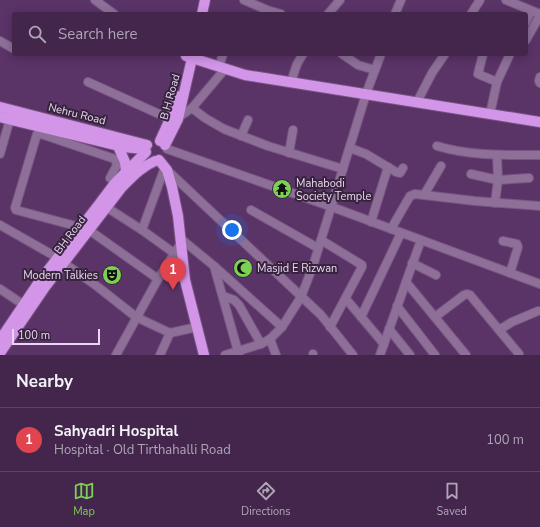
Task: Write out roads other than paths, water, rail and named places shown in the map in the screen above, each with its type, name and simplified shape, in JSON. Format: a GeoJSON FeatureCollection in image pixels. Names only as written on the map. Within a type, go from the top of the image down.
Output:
{"type":"FeatureCollection","features":[{"type":"Feature","properties":{"kind":"main road"},"geometry":{"type":"LineString","coordinates":[[195,12],[198,0]]}},
{"type":"Feature","properties":{"kind":"main road"},"geometry":{"type":"LineString","coordinates":[[202,12],[205,0]]}},
{"type":"Feature","properties":{"kind":"main road"},"geometry":{"type":"LineString","coordinates":[[188,56],[176,102],[174,118],[164,145],[165,156],[162,165],[175,201],[185,280],[204,355]]}},
{"type":"Feature","properties":{"kind":"main road"},"geometry":{"type":"LineString","coordinates":[[191,56],[245,75],[540,122]]}},
{"type":"Feature","properties":{"kind":"main road","name":"Nehru Road"},"geometry":{"type":"LineString","coordinates":[[0,107],[146,149]]}},
{"type":"Feature","properties":{"kind":"main road","name":"Nehru Road"},"geometry":{"type":"LineString","coordinates":[[5,118],[118,146],[146,149]]}},
{"type":"Feature","properties":{"kind":"main road"},"geometry":{"type":"LineString","coordinates":[[162,165],[149,158],[146,149],[153,140],[164,145]]}},
{"type":"Feature","properties":{"kind":"main road"},"geometry":{"type":"LineString","coordinates":[[118,146],[125,162],[126,172]]}},
{"type":"Feature","properties":{"kind":"main road","name":"BH Road"},"geometry":{"type":"LineString","coordinates":[[0,353],[61,261],[85,230],[115,184],[146,149]]}},
{"type":"Feature","properties":{"kind":"main road","name":"BH Road"},"geometry":{"type":"LineString","coordinates":[[85,230],[137,171],[144,166],[162,165]]}},
{"type":"Feature","properties":{"kind":"main road","name":"BH Road"},"geometry":{"type":"LineString","coordinates":[[0,340],[39,282],[61,261]]}},
{"type":"Feature","properties":{"kind":"street"},"geometry":{"type":"LineString","coordinates":[[95,0],[111,12]]}},
{"type":"Feature","properties":{"kind":"street"},"geometry":{"type":"LineString","coordinates":[[244,0],[274,12]]}},
{"type":"Feature","properties":{"kind":"street"},"geometry":{"type":"LineString","coordinates":[[330,12],[340,0]]}},
{"type":"Feature","properties":{"kind":"street"},"geometry":{"type":"LineString","coordinates":[[396,12],[401,0]]}},
{"type":"Feature","properties":{"kind":"street"},"geometry":{"type":"LineString","coordinates":[[472,12],[480,0]]}},
{"type":"Feature","properties":{"kind":"street"},"geometry":{"type":"LineString","coordinates":[[506,0],[540,15],[528,36]]}},
{"type":"Feature","properties":{"kind":"street"},"geometry":{"type":"LineString","coordinates":[[528,18],[531,11]]}},
{"type":"Feature","properties":{"kind":"street"},"geometry":{"type":"LineString","coordinates":[[0,41],[12,48]]}},
{"type":"Feature","properties":{"kind":"street"},"geometry":{"type":"LineString","coordinates":[[88,82],[174,118],[192,108],[222,68],[224,56]]}},
{"type":"Feature","properties":{"kind":"street"},"geometry":{"type":"LineString","coordinates":[[291,82],[297,64],[302,56]]}},
{"type":"Feature","properties":{"kind":"street"},"geometry":{"type":"LineString","coordinates":[[345,56],[358,65],[375,70]]}},
{"type":"Feature","properties":{"kind":"street"},"geometry":{"type":"LineString","coordinates":[[225,355],[239,353],[270,339],[282,327],[301,297],[332,207],[366,94],[380,56]]}},
{"type":"Feature","properties":{"kind":"street"},"geometry":{"type":"LineString","coordinates":[[417,102],[432,73],[444,56]]}},
{"type":"Feature","properties":{"kind":"street"},"geometry":{"type":"LineString","coordinates":[[482,56],[478,74],[496,82]]}},
{"type":"Feature","properties":{"kind":"street"},"geometry":{"type":"LineString","coordinates":[[490,114],[496,82],[509,56]]}},
{"type":"Feature","properties":{"kind":"street"},"geometry":{"type":"LineString","coordinates":[[540,77],[540,83]]}},
{"type":"Feature","properties":{"kind":"street"},"geometry":{"type":"LineString","coordinates":[[192,108],[224,129],[241,136],[289,153],[343,169]]}},
{"type":"Feature","properties":{"kind":"street"},"geometry":{"type":"LineString","coordinates":[[0,154],[5,118]]}},
{"type":"Feature","properties":{"kind":"street"},"geometry":{"type":"LineString","coordinates":[[241,136],[248,120]]}},
{"type":"Feature","properties":{"kind":"street"},"geometry":{"type":"LineString","coordinates":[[289,153],[293,130]]}},
{"type":"Feature","properties":{"kind":"street"},"geometry":{"type":"LineString","coordinates":[[115,184],[110,178],[116,165],[115,159],[38,133],[15,208],[16,210],[85,230],[158,279]]}},
{"type":"Feature","properties":{"kind":"street"},"geometry":{"type":"LineString","coordinates":[[164,145],[540,284]]}},
{"type":"Feature","properties":{"kind":"street"},"geometry":{"type":"LineString","coordinates":[[437,146],[463,152],[497,155],[540,155]]}},
{"type":"Feature","properties":{"kind":"street"},"geometry":{"type":"LineString","coordinates":[[350,148],[366,154],[399,173],[403,168]]}},
{"type":"Feature","properties":{"kind":"street"},"geometry":{"type":"LineString","coordinates":[[496,203],[498,180],[497,155]]}},
{"type":"Feature","properties":{"kind":"street"},"geometry":{"type":"LineString","coordinates":[[142,230],[162,165],[321,315],[352,355]]}},
{"type":"Feature","properties":{"kind":"street"},"geometry":{"type":"LineString","coordinates":[[424,195],[441,166]]}},
{"type":"Feature","properties":{"kind":"street"},"geometry":{"type":"LineString","coordinates":[[371,222],[388,167]]}},
{"type":"Feature","properties":{"kind":"street"},"geometry":{"type":"LineString","coordinates":[[471,174],[498,180],[529,178]]}},
{"type":"Feature","properties":{"kind":"street"},"geometry":{"type":"LineString","coordinates":[[391,229],[410,196],[415,194],[496,203],[540,206]]}},
{"type":"Feature","properties":{"kind":"street"},"geometry":{"type":"LineString","coordinates":[[106,207],[174,252]]}},
{"type":"Feature","properties":{"kind":"street"},"geometry":{"type":"LineString","coordinates":[[251,210],[362,266],[330,327]]}},
{"type":"Feature","properties":{"kind":"street"},"geometry":{"type":"LineString","coordinates":[[0,225],[61,261],[98,287],[136,317],[170,333],[197,327]]}},
{"type":"Feature","properties":{"kind":"street"},"geometry":{"type":"LineString","coordinates":[[361,317],[401,233]]}},
{"type":"Feature","properties":{"kind":"street"},"geometry":{"type":"LineString","coordinates":[[380,355],[421,240]]}},
{"type":"Feature","properties":{"kind":"street"},"geometry":{"type":"LineString","coordinates":[[116,355],[180,241],[214,266],[282,327]]}},
{"type":"Feature","properties":{"kind":"street"},"geometry":{"type":"LineString","coordinates":[[504,242],[517,244],[518,247],[510,273]]}},
{"type":"Feature","properties":{"kind":"street"},"geometry":{"type":"LineString","coordinates":[[412,263],[436,274]]}},
{"type":"Feature","properties":{"kind":"street"},"geometry":{"type":"LineString","coordinates":[[214,266],[239,353]]}},
{"type":"Feature","properties":{"kind":"street"},"geometry":{"type":"LineString","coordinates":[[406,282],[466,355]]}},
{"type":"Feature","properties":{"kind":"street"},"geometry":{"type":"LineString","coordinates":[[0,289],[24,305]]}},
{"type":"Feature","properties":{"kind":"street"},"geometry":{"type":"LineString","coordinates":[[435,317],[467,294],[470,294],[519,354]]}},
{"type":"Feature","properties":{"kind":"street"},"geometry":{"type":"LineString","coordinates":[[223,296],[234,300],[239,305],[261,344]]}},
{"type":"Feature","properties":{"kind":"street"},"geometry":{"type":"LineString","coordinates":[[346,299],[384,344]]}},
{"type":"Feature","properties":{"kind":"street"},"geometry":{"type":"LineString","coordinates":[[397,306],[435,355]]}},
{"type":"Feature","properties":{"kind":"street"},"geometry":{"type":"LineString","coordinates":[[499,330],[512,322],[538,311]]}},
{"type":"Feature","properties":{"kind":"street"},"geometry":{"type":"LineString","coordinates":[[389,328],[410,355]]}},
{"type":"Feature","properties":{"kind":"street"},"geometry":{"type":"LineString","coordinates":[[160,355],[170,333]]}},
{"type":"Feature","properties":{"kind":"street"},"geometry":{"type":"LineString","coordinates":[[270,339],[276,354]]}},
{"type":"Feature","properties":{"kind":"place","name":"Mahabodi Society Temple"},"geometry":{"type":"Point","coordinates":[282,189]}},
{"type":"Feature","properties":{"kind":"place","name":"Masjid E Rizwan"},"geometry":{"type":"Point","coordinates":[243,268]}},
{"type":"Feature","properties":{"kind":"place","name":"Modern Talkies"},"geometry":{"type":"Point","coordinates":[112,275]}},
{"type":"Feature","properties":{"kind":"place","name":"Sahyadri Hospital"},"geometry":{"type":"Point","coordinates":[173,290]}}]}
